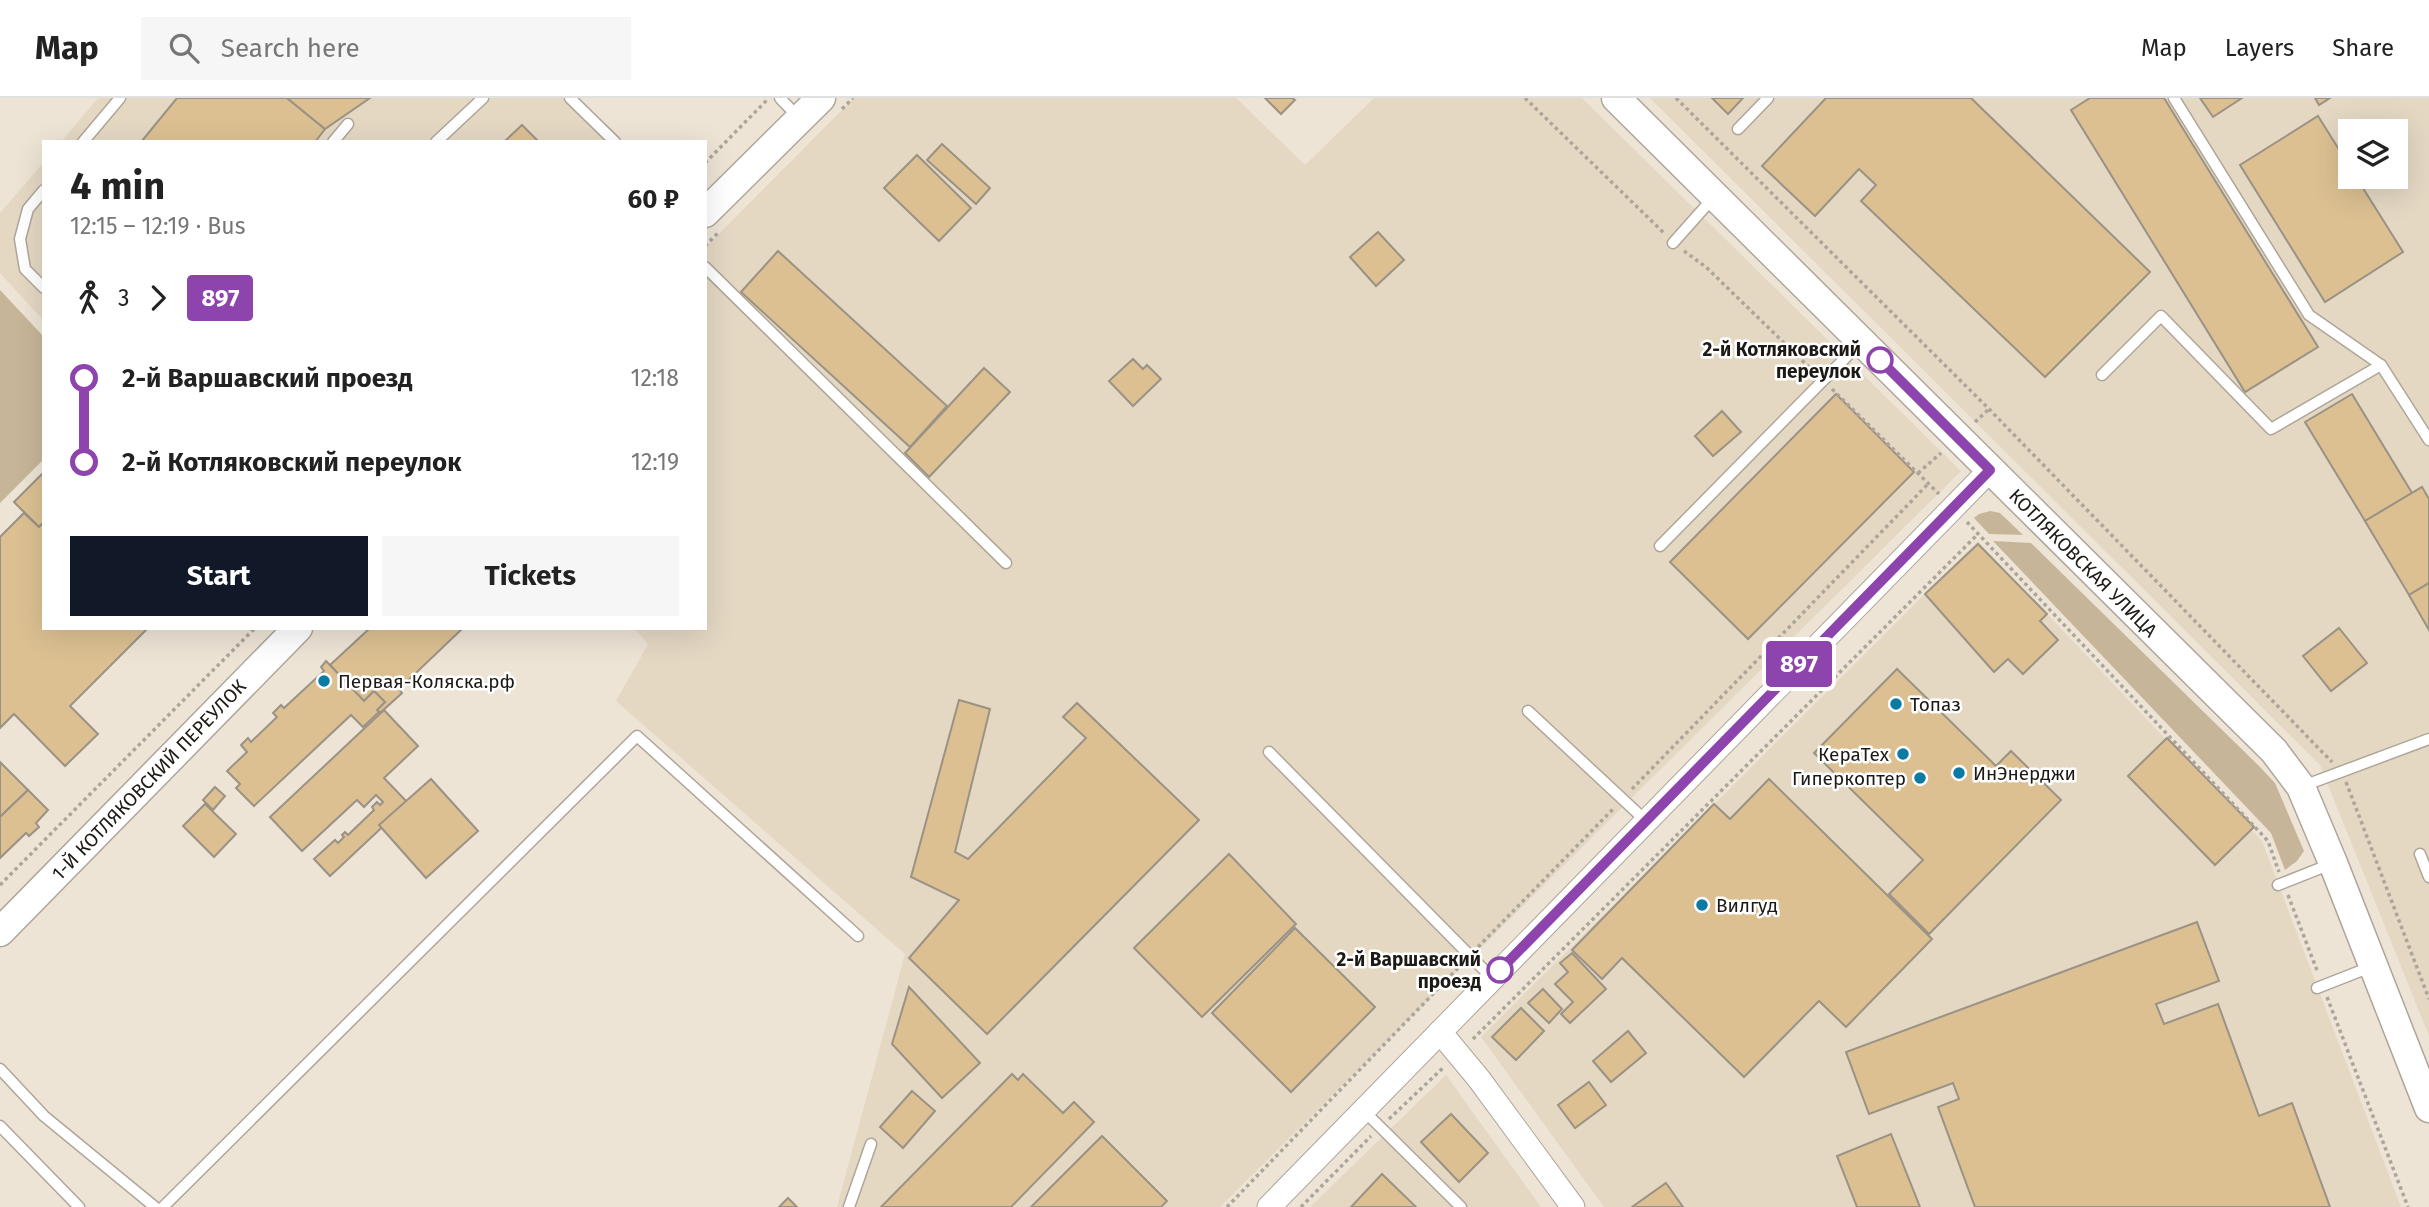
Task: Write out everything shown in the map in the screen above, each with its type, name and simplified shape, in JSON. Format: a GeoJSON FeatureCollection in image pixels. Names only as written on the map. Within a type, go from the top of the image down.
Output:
{"type":"FeatureCollection","features":[{"type":"Feature","properties":{"kind":"street"},"geometry":{"type":"LineString","coordinates":[[707,211],[821,98]]}},
{"type":"Feature","properties":{"kind":"street","name":"КОТЛЯКОВСКАЯ УЛИЦА"},"geometry":{"type":"LineString","coordinates":[[1616,98],[2274,751],[2301,788],[2429,1108]]}},
{"type":"Feature","properties":{"kind":"street"},"geometry":{"type":"LineString","coordinates":[[1269,1207],[1990,470]]}},
{"type":"Feature","properties":{"kind":"street","name":"1-Й КОТЛЯКОВСКИЙ ПЕРЕУЛОК"},"geometry":{"type":"LineString","coordinates":[[0,932],[296,630]]}},
{"type":"Feature","properties":{"kind":"street"},"geometry":{"type":"LineString","coordinates":[[1440,1032],[1479,1079],[1573,1207]]}},
{"type":"Feature","properties":{"kind":"lane"},"geometry":{"type":"LineString","coordinates":[[85,140],[120,98]]}},
{"type":"Feature","properties":{"kind":"lane"},"geometry":{"type":"LineString","coordinates":[[438,140],[483,98]]}},
{"type":"Feature","properties":{"kind":"lane"},"geometry":{"type":"LineString","coordinates":[[570,98],[613,140]]}},
{"type":"Feature","properties":{"kind":"lane"},"geometry":{"type":"LineString","coordinates":[[780,98],[800,119]]}},
{"type":"Feature","properties":{"kind":"lane"},"geometry":{"type":"LineString","coordinates":[[1738,129],[1768,98]]}},
{"type":"Feature","properties":{"kind":"lane"},"geometry":{"type":"LineString","coordinates":[[2174,98],[2309,315],[2381,365],[2429,440]]}},
{"type":"Feature","properties":{"kind":"lane"},"geometry":{"type":"LineString","coordinates":[[335,140],[348,124]]}},
{"type":"Feature","properties":{"kind":"lane"},"geometry":{"type":"LineString","coordinates":[[42,192],[28,209],[20,239],[25,269],[42,286]]}},
{"type":"Feature","properties":{"kind":"lane"},"geometry":{"type":"LineString","coordinates":[[1673,243],[1714,197]]}},
{"type":"Feature","properties":{"kind":"lane"},"geometry":{"type":"LineString","coordinates":[[707,269],[1006,563]]}},
{"type":"Feature","properties":{"kind":"lane"},"geometry":{"type":"LineString","coordinates":[[2102,375],[2161,316],[2271,429],[2381,365]]}},
{"type":"Feature","properties":{"kind":"lane"},"geometry":{"type":"LineString","coordinates":[[1660,546],[1862,341]]}},
{"type":"Feature","properties":{"kind":"lane"},"geometry":{"type":"LineString","coordinates":[[1528,711],[1645,820]]}},
{"type":"Feature","properties":{"kind":"lane"},"geometry":{"type":"LineString","coordinates":[[163,1207],[637,736],[858,936]]}},
{"type":"Feature","properties":{"kind":"lane"},"geometry":{"type":"LineString","coordinates":[[2301,788],[2429,739]]}},
{"type":"Feature","properties":{"kind":"lane"},"geometry":{"type":"LineString","coordinates":[[1269,752],[1492,978]]}},
{"type":"Feature","properties":{"kind":"lane"},"geometry":{"type":"LineString","coordinates":[[2420,854],[2429,877]]}},
{"type":"Feature","properties":{"kind":"lane"},"geometry":{"type":"LineString","coordinates":[[2280,884],[2333,863]]}},
{"type":"Feature","properties":{"kind":"lane"},"geometry":{"type":"LineString","coordinates":[[2320,987],[2373,966]]}},
{"type":"Feature","properties":{"kind":"lane"},"geometry":{"type":"LineString","coordinates":[[0,1069],[44,1116],[155,1207]]}},
{"type":"Feature","properties":{"kind":"lane"},"geometry":{"type":"LineString","coordinates":[[1364,1111],[1461,1207]]}},
{"type":"Feature","properties":{"kind":"lane"},"geometry":{"type":"LineString","coordinates":[[0,1126],[79,1207]]}},
{"type":"Feature","properties":{"kind":"lane"},"geometry":{"type":"LineString","coordinates":[[849,1207],[871,1144]]}},
{"type":"Feature","properties":{"kind":"path"},"geometry":{"type":"LineString","coordinates":[[707,161],[768,98]]}},
{"type":"Feature","properties":{"kind":"path"},"geometry":{"type":"LineString","coordinates":[[1525,98],[1673,243],[1706,267],[1953,508],[2268,841],[2280,884],[2408,1207]]}},
{"type":"Feature","properties":{"kind":"path"},"geometry":{"type":"LineString","coordinates":[[1676,98],[1989,409],[2342,772],[2429,999]]}},
{"type":"Feature","properties":{"kind":"path"},"geometry":{"type":"LineString","coordinates":[[1227,1207],[1928,484]]}},
{"type":"Feature","properties":{"kind":"path"},"geometry":{"type":"LineString","coordinates":[[1480,1048],[1473,1039],[1978,534]]}},
{"type":"Feature","properties":{"kind":"path"},"geometry":{"type":"LineString","coordinates":[[0,885],[253,630]]}},
{"type":"Feature","properties":{"kind":"shaded area"},"geometry":{"type":"Polygon","coordinates":[[[98,98],[573,98],[614,140],[63,140],[98,98]]]}},
{"type":"Feature","properties":{"kind":"shaded area"},"geometry":{"type":"Polygon","coordinates":[[[854,98],[1236,98],[1305,165],[1374,98],[1582,98],[1961,471],[1220,1207],[837,1207],[905,954],[616,701],[648,644],[636,630],[707,630],[707,246],[854,98]]]}},
{"type":"Feature","properties":{"kind":"shaded area"},"geometry":{"type":"Polygon","coordinates":[[[1650,98],[2429,98],[2429,1036],[2320,765],[1650,98]]]}},
{"type":"Feature","properties":{"kind":"shaded area"},"geometry":{"type":"Polygon","coordinates":[[[42,164],[42,319],[0,273],[0,213],[42,164]]]}},
{"type":"Feature","properties":{"kind":"shaded area"},"geometry":{"type":"Polygon","coordinates":[[[0,290],[42,335],[42,461],[0,503],[0,290]]]}},
{"type":"Feature","properties":{"kind":"shaded area"},"geometry":{"type":"Polygon","coordinates":[[[1990,511],[2000,513],[2023,535],[1989,534],[1974,518],[1990,511]]]}},
{"type":"Feature","properties":{"kind":"shaded area"},"geometry":{"type":"Polygon","coordinates":[[[1978,541],[2262,841],[2401,1207],[1604,1207],[1481,1037],[1978,541]]]}},
{"type":"Feature","properties":{"kind":"shaded area"},"geometry":{"type":"Polygon","coordinates":[[[1993,541],[2031,543],[2259,766],[2275,783],[2304,851],[2297,861],[2285,870],[2271,833],[1993,541]]]}},
{"type":"Feature","properties":{"kind":"shaded area"},"geometry":{"type":"Polygon","coordinates":[[[1446,1075],[1541,1207],[1310,1207],[1446,1075]]]}},
{"type":"Feature","properties":{"kind":"building"},"geometry":{"type":"Polygon","coordinates":[[[177,98],[287,98],[325,129],[317,140],[143,140],[177,98]]]}},
{"type":"Feature","properties":{"kind":"building"},"geometry":{"type":"Polygon","coordinates":[[[287,98],[370,98],[325,129],[287,98]]]}},
{"type":"Feature","properties":{"kind":"building"},"geometry":{"type":"Polygon","coordinates":[[[1265,98],[1292,98],[1295,100],[1281,114],[1265,98]]]}},
{"type":"Feature","properties":{"kind":"building"},"geometry":{"type":"Polygon","coordinates":[[[1712,98],[1743,98],[1728,114],[1712,98]]]}},
{"type":"Feature","properties":{"kind":"building"},"geometry":{"type":"Polygon","coordinates":[[[1826,98],[1971,98],[2150,272],[2045,377],[1861,201],[1876,185],[1859,169],[1815,216],[1762,166],[1826,98]]]}},
{"type":"Feature","properties":{"kind":"building"},"geometry":{"type":"Polygon","coordinates":[[[2090,98],[2164,98],[2318,347],[2245,392],[2071,110],[2090,98]]]}},
{"type":"Feature","properties":{"kind":"building"},"geometry":{"type":"Polygon","coordinates":[[[2200,98],[2242,98],[2213,117],[2200,98]]]}},
{"type":"Feature","properties":{"kind":"building"},"geometry":{"type":"Polygon","coordinates":[[[2315,98],[2330,98],[2319,105],[2315,98]]]}},
{"type":"Feature","properties":{"kind":"building"},"geometry":{"type":"Polygon","coordinates":[[[2318,116],[2338,148],[2338,189],[2364,189],[2403,252],[2325,302],[2240,165],[2318,116]]]}},
{"type":"Feature","properties":{"kind":"building"},"geometry":{"type":"Polygon","coordinates":[[[522,125],[537,140],[506,140],[522,125]]]}},
{"type":"Feature","properties":{"kind":"building"},"geometry":{"type":"Polygon","coordinates":[[[942,144],[990,188],[976,204],[927,160],[942,144]]]}},
{"type":"Feature","properties":{"kind":"building"},"geometry":{"type":"Polygon","coordinates":[[[917,155],[971,208],[939,241],[884,188],[917,155]]]}},
{"type":"Feature","properties":{"kind":"building"},"geometry":{"type":"Polygon","coordinates":[[[1378,232],[1404,260],[1376,286],[1350,257],[1378,232]]]}},
{"type":"Feature","properties":{"kind":"building"},"geometry":{"type":"Polygon","coordinates":[[[778,251],[947,406],[910,447],[741,292],[778,251]]]}},
{"type":"Feature","properties":{"kind":"building"},"geometry":{"type":"Polygon","coordinates":[[[1133,359],[1143,369],[1147,365],[1161,379],[1133,406],[1109,381],[1133,359]]]}},
{"type":"Feature","properties":{"kind":"building"},"geometry":{"type":"Polygon","coordinates":[[[984,368],[1010,392],[929,477],[905,453],[984,368]]]}},
{"type":"Feature","properties":{"kind":"building"},"geometry":{"type":"Polygon","coordinates":[[[1836,394],[1914,472],[1748,639],[1670,562],[1836,394]]]}},
{"type":"Feature","properties":{"kind":"building"},"geometry":{"type":"Polygon","coordinates":[[[2352,394],[2412,493],[2365,521],[2305,422],[2352,394]]]}},
{"type":"Feature","properties":{"kind":"building"},"geometry":{"type":"Polygon","coordinates":[[[1722,411],[1741,432],[1713,456],[1695,436],[1722,411]]]}},
{"type":"Feature","properties":{"kind":"building"},"geometry":{"type":"Polygon","coordinates":[[[42,474],[42,524],[39,527],[14,502],[42,474]]]}},
{"type":"Feature","properties":{"kind":"building"},"geometry":{"type":"Polygon","coordinates":[[[2422,487],[2429,499],[2429,583],[2409,595],[2365,521],[2422,487]]]}},
{"type":"Feature","properties":{"kind":"building"},"geometry":{"type":"Polygon","coordinates":[[[24,513],[39,527],[42,524],[42,630],[146,630],[70,706],[98,734],[65,766],[14,714],[0,728],[0,537],[24,513]]]}},
{"type":"Feature","properties":{"kind":"building"},"geometry":{"type":"Polygon","coordinates":[[[1978,544],[2047,614],[2040,621],[2058,640],[2023,674],[2008,659],[1994,672],[1925,594],[1978,544]]]}},
{"type":"Feature","properties":{"kind":"building"},"geometry":{"type":"Polygon","coordinates":[[[2429,583],[2429,630],[2409,595],[2429,583]]]}},
{"type":"Feature","properties":{"kind":"building"},"geometry":{"type":"Polygon","coordinates":[[[2339,628],[2367,663],[2331,691],[2303,656],[2339,628]]]}},
{"type":"Feature","properties":{"kind":"building"},"geometry":{"type":"Polygon","coordinates":[[[368,630],[461,630],[399,689],[402,693],[380,713],[377,710],[385,702],[374,691],[364,701],[330,665],[368,630]]]}},
{"type":"Feature","properties":{"kind":"building"},"geometry":{"type":"Polygon","coordinates":[[[326,661],[364,701],[374,691],[385,702],[377,710],[379,712],[363,727],[351,715],[254,806],[236,788],[240,784],[227,771],[247,752],[241,745],[248,738],[251,742],[277,717],[273,713],[281,705],[284,708],[324,671],[321,667],[326,661]]]}},
{"type":"Feature","properties":{"kind":"building"},"geometry":{"type":"Polygon","coordinates":[[[1897,669],[1996,766],[2011,751],[2061,800],[1929,934],[1889,894],[1923,860],[1814,753],[1897,669]]]}},
{"type":"Feature","properties":{"kind":"building"},"geometry":{"type":"Polygon","coordinates":[[[959,700],[990,709],[955,852],[968,859],[1086,738],[1063,717],[1077,703],[1199,820],[987,1034],[909,958],[959,900],[911,877],[959,700]]]}},
{"type":"Feature","properties":{"kind":"building"},"geometry":{"type":"Polygon","coordinates":[[[384,710],[418,746],[384,778],[408,803],[330,876],[314,859],[335,840],[338,843],[345,832],[348,835],[374,810],[372,807],[377,802],[380,805],[383,802],[376,795],[364,807],[357,800],[302,851],[270,817],[384,710]]]}},
{"type":"Feature","properties":{"kind":"building"},"geometry":{"type":"Polygon","coordinates":[[[2167,738],[2254,827],[2215,865],[2128,776],[2167,738]]]}},
{"type":"Feature","properties":{"kind":"building"},"geometry":{"type":"Polygon","coordinates":[[[0,762],[28,790],[0,817],[0,762]]]}},
{"type":"Feature","properties":{"kind":"building"},"geometry":{"type":"Polygon","coordinates":[[[431,779],[478,831],[426,878],[379,825],[431,779]]]}},
{"type":"Feature","properties":{"kind":"building"},"geometry":{"type":"Polygon","coordinates":[[[1769,779],[1932,939],[1846,1027],[1819,1001],[1744,1077],[1622,958],[1602,979],[1572,950],[1714,804],[1730,819],[1769,779]]]}},
{"type":"Feature","properties":{"kind":"building"},"geometry":{"type":"Polygon","coordinates":[[[215,787],[225,796],[213,810],[203,800],[215,787]]]}},
{"type":"Feature","properties":{"kind":"building"},"geometry":{"type":"Polygon","coordinates":[[[28,790],[48,810],[36,823],[39,827],[29,836],[26,833],[0,858],[0,817],[28,790]]]}},
{"type":"Feature","properties":{"kind":"building"},"geometry":{"type":"Polygon","coordinates":[[[205,804],[236,834],[214,857],[183,826],[205,804]]]}},
{"type":"Feature","properties":{"kind":"building"},"geometry":{"type":"Polygon","coordinates":[[[1229,854],[1296,924],[1202,1017],[1134,948],[1229,854]]]}},
{"type":"Feature","properties":{"kind":"building"},"geometry":{"type":"Polygon","coordinates":[[[2197,922],[2219,981],[2156,1004],[2164,1024],[2218,1004],[2259,1116],[2292,1103],[2330,1207],[1975,1207],[1938,1107],[1959,1099],[1953,1083],[1869,1114],[1846,1052],[2197,922]]]}},
{"type":"Feature","properties":{"kind":"building"},"geometry":{"type":"Polygon","coordinates":[[[1295,928],[1375,1007],[1291,1092],[1212,1013],[1295,928]]]}},
{"type":"Feature","properties":{"kind":"building"},"geometry":{"type":"Polygon","coordinates":[[[1572,953],[1606,989],[1570,1023],[1561,1014],[1573,1002],[1555,984],[1568,972],[1560,963],[1572,953]]]}},
{"type":"Feature","properties":{"kind":"building"},"geometry":{"type":"Polygon","coordinates":[[[909,987],[980,1063],[942,1098],[892,1044],[909,987]]]}},
{"type":"Feature","properties":{"kind":"building"},"geometry":{"type":"Polygon","coordinates":[[[1543,989],[1562,1009],[1549,1023],[1528,1003],[1543,989]]]}},
{"type":"Feature","properties":{"kind":"building"},"geometry":{"type":"Polygon","coordinates":[[[1521,1008],[1544,1031],[1516,1060],[1492,1037],[1521,1008]]]}},
{"type":"Feature","properties":{"kind":"building"},"geometry":{"type":"Polygon","coordinates":[[[1628,1031],[1646,1053],[1611,1082],[1593,1061],[1628,1031]]]}},
{"type":"Feature","properties":{"kind":"building"},"geometry":{"type":"Polygon","coordinates":[[[1012,1074],[1018,1080],[1023,1074],[1063,1113],[1074,1102],[1094,1122],[1011,1207],[881,1207],[1012,1074]]]}},
{"type":"Feature","properties":{"kind":"building"},"geometry":{"type":"Polygon","coordinates":[[[1589,1082],[1606,1105],[1575,1128],[1558,1105],[1589,1082]]]}},
{"type":"Feature","properties":{"kind":"building"},"geometry":{"type":"Polygon","coordinates":[[[912,1091],[935,1111],[903,1148],[880,1127],[912,1091]]]}},
{"type":"Feature","properties":{"kind":"building"},"geometry":{"type":"Polygon","coordinates":[[[1451,1114],[1488,1153],[1459,1182],[1421,1142],[1451,1114]]]}},
{"type":"Feature","properties":{"kind":"building"},"geometry":{"type":"Polygon","coordinates":[[[1891,1134],[1920,1207],[1857,1207],[1837,1156],[1891,1134]]]}},
{"type":"Feature","properties":{"kind":"building"},"geometry":{"type":"Polygon","coordinates":[[[1102,1136],[1167,1201],[1161,1207],[1031,1207],[1102,1136]]]}},
{"type":"Feature","properties":{"kind":"building"},"geometry":{"type":"Polygon","coordinates":[[[1382,1174],[1416,1207],[1351,1207],[1382,1174]]]}},
{"type":"Feature","properties":{"kind":"building"},"geometry":{"type":"Polygon","coordinates":[[[1666,1183],[1683,1207],[1632,1207],[1666,1183]]]}},
{"type":"Feature","properties":{"kind":"building"},"geometry":{"type":"Polygon","coordinates":[[[788,1198],[797,1207],[779,1207],[788,1198]]]}},
{"type":"Feature","properties":{"kind":"bus line","name":"897"},"geometry":{"type":"LineString","coordinates":[[1500,970],[1990,470],[1880,360]]}},
{"type":"Feature","properties":{"kind":"place","name":"2-й Котляковский переулок"},"geometry":{"type":"Point","coordinates":[1880,360]}},
{"type":"Feature","properties":{"kind":"place","name":"Первая-Коляска.рф"},"geometry":{"type":"Point","coordinates":[324,681]}},
{"type":"Feature","properties":{"kind":"place","name":"Топаз"},"geometry":{"type":"Point","coordinates":[1896,704]}},
{"type":"Feature","properties":{"kind":"place","name":"КераТех"},"geometry":{"type":"Point","coordinates":[1903,754]}},
{"type":"Feature","properties":{"kind":"place","name":"ИнЭнерджи"},"geometry":{"type":"Point","coordinates":[1959,773]}},
{"type":"Feature","properties":{"kind":"place","name":"Гиперкоптер"},"geometry":{"type":"Point","coordinates":[1920,778]}},
{"type":"Feature","properties":{"kind":"place","name":"Вилгуд"},"geometry":{"type":"Point","coordinates":[1702,905]}},
{"type":"Feature","properties":{"kind":"place","name":"2-й Варшавский проезд"},"geometry":{"type":"Point","coordinates":[1500,970]}}]}
